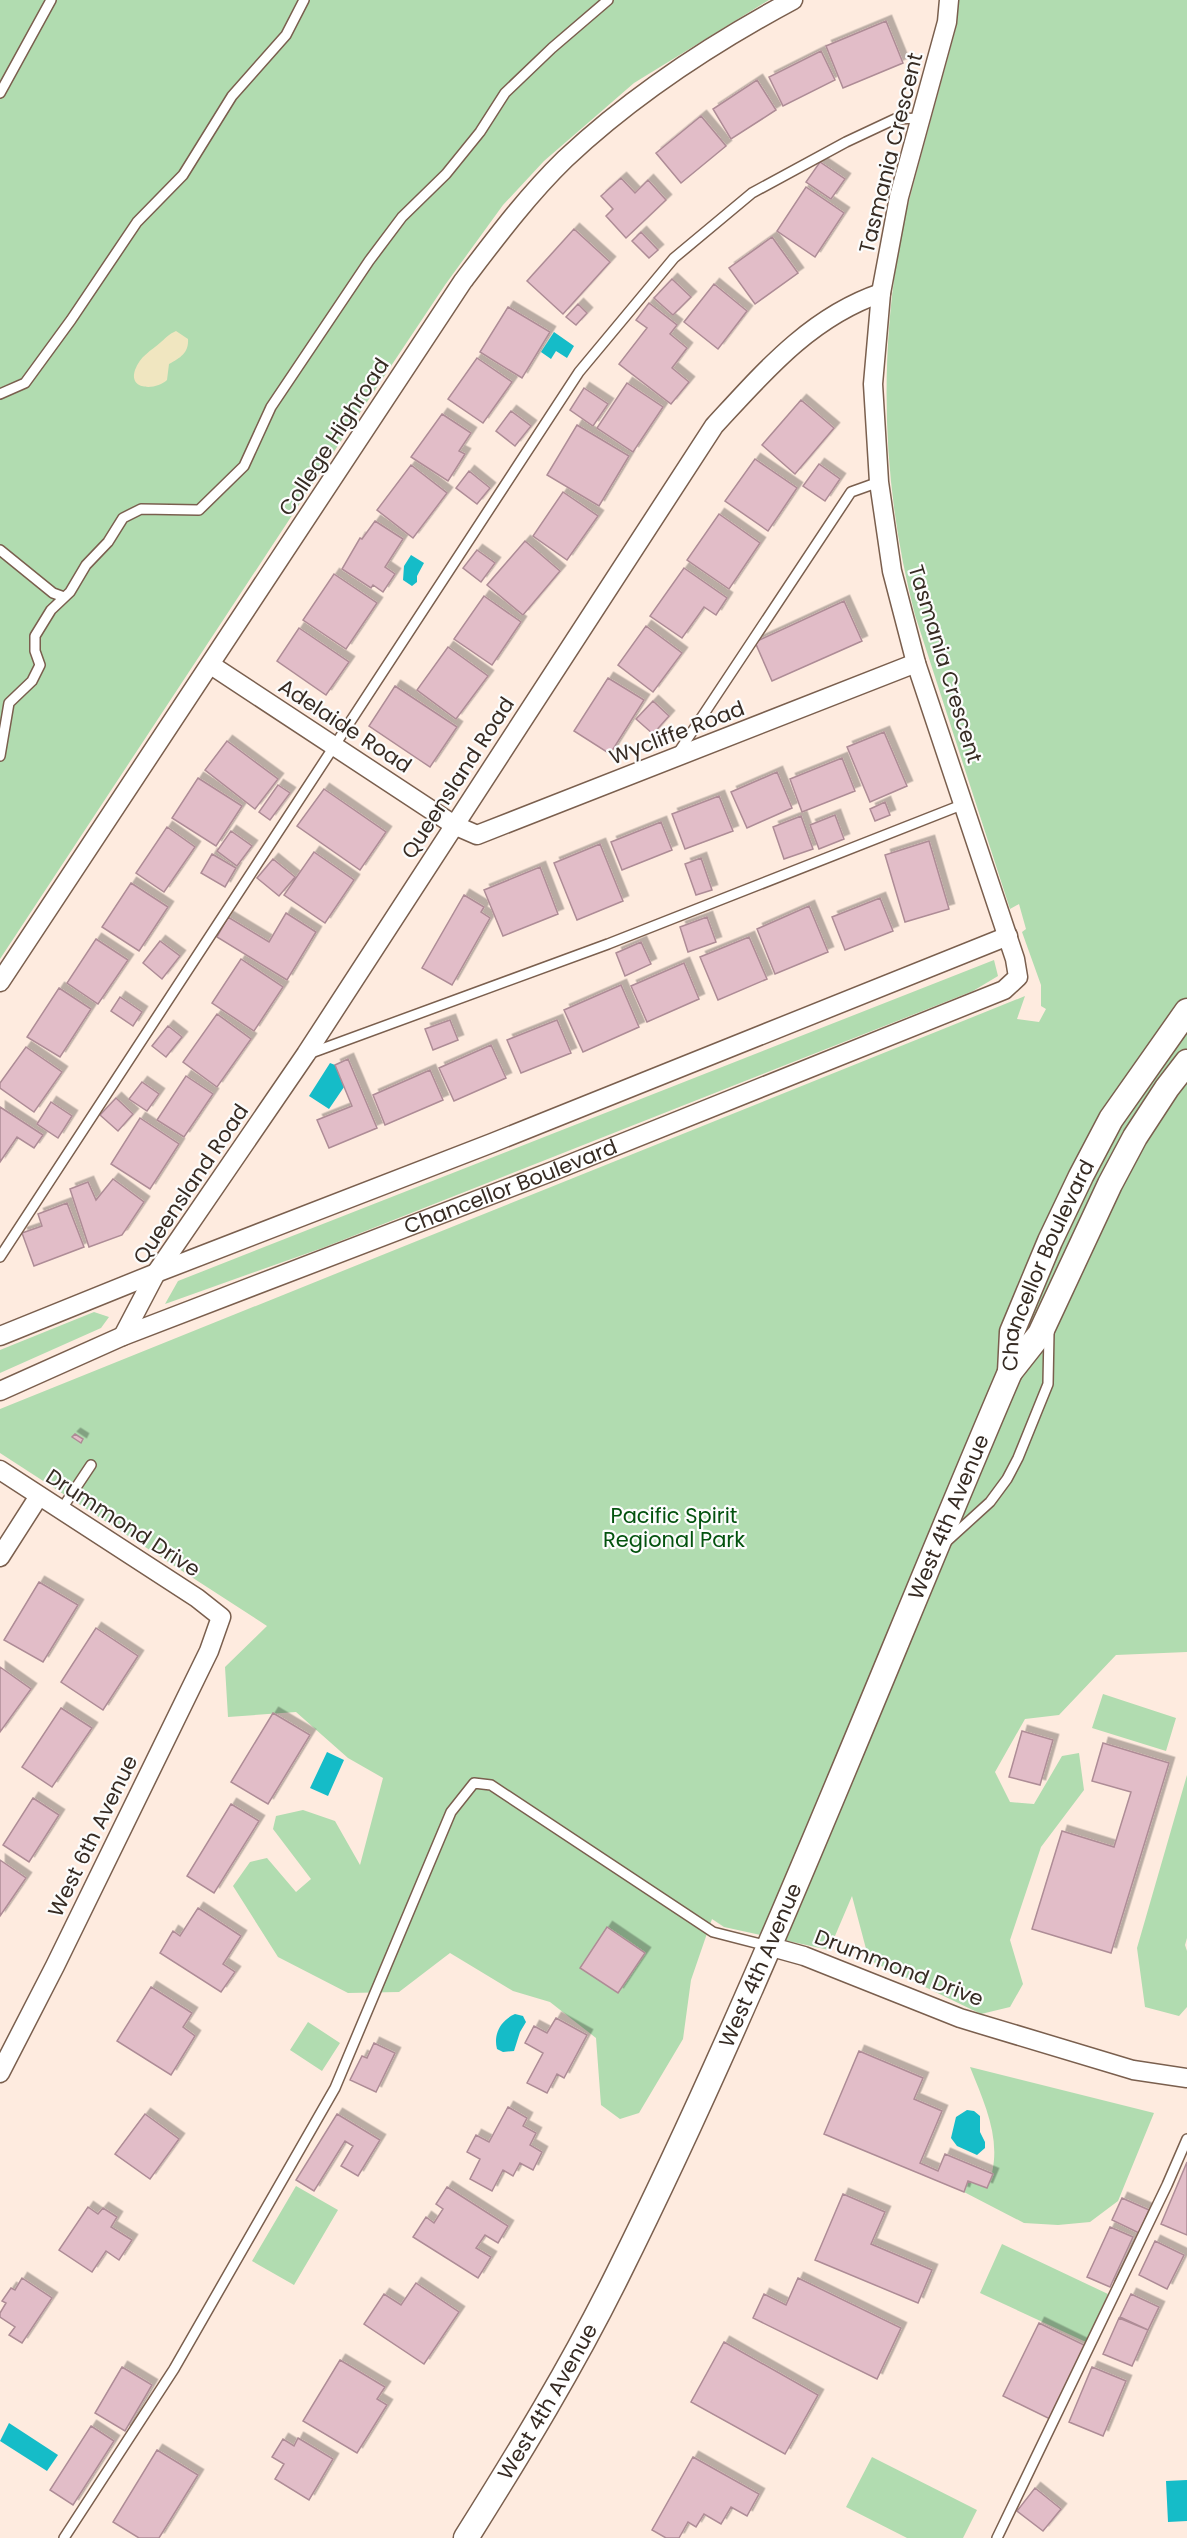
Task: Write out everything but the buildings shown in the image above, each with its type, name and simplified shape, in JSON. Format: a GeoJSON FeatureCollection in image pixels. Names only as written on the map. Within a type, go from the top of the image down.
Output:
{"type":"FeatureCollection","features":[{"type":"Feature","properties":{"kind":"main road","name":"Chancellor Boulevard"},"geometry":{"type":"LineString","coordinates":[[1010,1372],[1012,1332],[1050,1240],[1081,1176],[1111,1119],[1187,1011]]}},
{"type":"Feature","properties":{"kind":"main road","name":"Chancellor Boulevard"},"geometry":{"type":"LineString","coordinates":[[1010,1372],[1040,1334],[1135,1137],[1187,1062]]}},
{"type":"Feature","properties":{"kind":"main road","name":"West 4th Avenue"},"geometry":{"type":"LineString","coordinates":[[466,2538],[528,2440],[617,2277],[707,2087],[1010,1372]]}},
{"type":"Feature","properties":{"kind":"street","name":"College Highroad"},"geometry":{"type":"LineString","coordinates":[[0,982],[463,281],[513,216],[565,160],[620,112],[674,71],[793,0]]}},
{"type":"Feature","properties":{"kind":"street","name":"Tasmania Crescent"},"geometry":{"type":"LineString","coordinates":[[949,2],[947,22],[898,197],[880,293],[873,384],[879,482],[892,571],[916,663],[1008,936],[1018,977]]}},
{"type":"Feature","properties":{"kind":"street","name":"Queensland Road"},"geometry":{"type":"LineString","coordinates":[[123,1336],[156,1272],[306,1054],[714,426],[780,355],[831,316],[856,301],[880,293]]}},
{"type":"Feature","properties":{"kind":"street","name":"Wycliffe Road"},"geometry":{"type":"LineString","coordinates":[[454,825],[477,835],[916,663]]}},
{"type":"Feature","properties":{"kind":"street","name":"Adelaide Road"},"geometry":{"type":"LineString","coordinates":[[211,665],[454,825]]}},
{"type":"Feature","properties":{"kind":"street"},"geometry":{"type":"LineString","coordinates":[[0,1336],[156,1272],[492,1143],[1008,936]]}},
{"type":"Feature","properties":{"kind":"street","name":"Chancellor Boulevard"},"geometry":{"type":"LineString","coordinates":[[0,1391],[123,1336],[641,1136],[1004,990],[1018,977]]}},
{"type":"Feature","properties":{"kind":"street","name":"Drummond Drive"},"geometry":{"type":"LineString","coordinates":[[0,1470],[197,1598],[221,1617]]}},
{"type":"Feature","properties":{"kind":"street"},"geometry":{"type":"LineString","coordinates":[[0,1557],[39,1496]]}},
{"type":"Feature","properties":{"kind":"street","name":"West 6th Avenue"},"geometry":{"type":"LineString","coordinates":[[0,2073],[209,1651],[221,1617]]}},
{"type":"Feature","properties":{"kind":"street","name":"Drummond Drive"},"geometry":{"type":"LineString","coordinates":[[768,1946],[804,1956],[960,2018],[1133,2070],[1187,2078]]}},
{"type":"Feature","properties":{"kind":"lane"},"geometry":{"type":"LineString","coordinates":[[0,93],[51,0]]}},
{"type":"Feature","properties":{"kind":"lane"},"geometry":{"type":"LineString","coordinates":[[0,394],[25,383],[71,320],[136,222],[183,175],[232,96],[286,35],[304,0]]}},
{"type":"Feature","properties":{"kind":"lane"},"geometry":{"type":"LineString","coordinates":[[0,756],[9,703],[32,681],[40,665],[34,651],[35,636],[51,610],[64,597],[86,565],[108,542],[123,519],[141,509],[199,510],[244,466],[271,407],[369,261],[402,217],[446,174],[480,132],[505,93],[552,48],[608,0]]}},
{"type":"Feature","properties":{"kind":"lane"},"geometry":{"type":"LineString","coordinates":[[0,1257],[579,372],[674,258],[752,193],[846,142],[896,120],[921,118]]}},
{"type":"Feature","properties":{"kind":"lane"},"geometry":{"type":"LineString","coordinates":[[675,759],[851,492],[879,482]]}},
{"type":"Feature","properties":{"kind":"lane"},"geometry":{"type":"LineString","coordinates":[[0,550],[53,592],[64,597]]}},
{"type":"Feature","properties":{"kind":"lane"},"geometry":{"type":"LineString","coordinates":[[306,1054],[608,944],[964,804]]}},
{"type":"Feature","properties":{"kind":"lane"},"geometry":{"type":"LineString","coordinates":[[933,1553],[990,1502],[1007,1479],[1018,1458],[1048,1384],[1048,1317]]}},
{"type":"Feature","properties":{"kind":"lane"},"geometry":{"type":"LineString","coordinates":[[61,1510],[91,1465]]}},
{"type":"Feature","properties":{"kind":"lane","name":"Drummond Drive"},"geometry":{"type":"LineString","coordinates":[[64,2538],[174,2369],[335,2088],[450,1812],[474,1783],[491,1785],[713,1932],[768,1946]]}},
{"type":"Feature","properties":{"kind":"lane"},"geometry":{"type":"LineString","coordinates":[[997,2538],[1187,2139]]}},
{"type":"Feature","properties":{"kind":"green space"},"geometry":{"type":"Polygon","coordinates":[[[0,0],[769,0],[634,83],[544,161],[503,205],[445,285],[0,959],[0,0]]]}},
{"type":"Feature","properties":{"kind":"green space","name":"Pacific Spirit Regional Park"},"geometry":{"type":"Polygon","coordinates":[[[958,0],[1187,0],[1187,1652],[1116,1655],[1059,1715],[1025,1719],[995,1772],[1010,1802],[1034,1804],[1062,1756],[1079,1753],[1084,1790],[1041,1847],[1010,1940],[1023,1984],[1010,2007],[981,2014],[869,1960],[852,1896],[829,1950],[724,1927],[712,1919],[691,1980],[683,2039],[639,2113],[620,2119],[601,2105],[596,2038],[550,2002],[513,1991],[450,1953],[399,1992],[348,1993],[278,1957],[233,1886],[250,1862],[267,1858],[296,1892],[311,1879],[273,1829],[276,1816],[303,1810],[335,1821],[360,1865],[383,1778],[348,1758],[296,1712],[228,1717],[225,1667],[267,1626],[0,1453],[0,1409],[1025,996],[1017,1019],[1039,1022],[1046,1009],[1041,1006],[1041,985],[1022,932],[1026,929],[1019,904],[1010,909],[915,615],[904,569],[890,476],[887,382],[893,287],[904,218],[957,24],[958,0]]]}},
{"type":"Feature","properties":{"kind":"green space"},"geometry":{"type":"Polygon","coordinates":[[[994,960],[998,976],[973,991],[325,1247],[165,1304],[178,1281],[994,960]]]}},
{"type":"Feature","properties":{"kind":"green space"},"geometry":{"type":"Polygon","coordinates":[[[94,1312],[109,1317],[101,1328],[0,1373],[0,1350],[94,1312]]]}},
{"type":"Feature","properties":{"kind":"green space"},"geometry":{"type":"Polygon","coordinates":[[[1103,1694],[1176,1718],[1166,1751],[1092,1728],[1103,1694]]]}},
{"type":"Feature","properties":{"kind":"green space"},"geometry":{"type":"Polygon","coordinates":[[[1187,1775],[1187,1938],[1185,1945],[1187,1951],[1187,2007],[1179,2016],[1145,2007],[1137,1948],[1187,1775]]]}},
{"type":"Feature","properties":{"kind":"green space"},"geometry":{"type":"Polygon","coordinates":[[[308,2022],[340,2043],[322,2071],[290,2050],[308,2022]]]}},
{"type":"Feature","properties":{"kind":"green space"},"geometry":{"type":"Polygon","coordinates":[[[970,2067],[1154,2113],[1118,2201],[1090,2222],[1058,2225],[1024,2223],[964,2192],[968,2181],[987,2188],[994,2157],[994,2142],[987,2112],[970,2067]]]}},
{"type":"Feature","properties":{"kind":"green space"},"geometry":{"type":"Polygon","coordinates":[[[296,2186],[338,2210],[294,2285],[252,2261],[296,2186]]]}},
{"type":"Feature","properties":{"kind":"green space"},"geometry":{"type":"Polygon","coordinates":[[[1002,2244],[1108,2294],[1086,2342],[980,2293],[1002,2244]]]}},
{"type":"Feature","properties":{"kind":"green space"},"geometry":{"type":"Polygon","coordinates":[[[872,2457],[977,2510],[963,2538],[907,2538],[846,2507],[872,2457]]]}},
{"type":"Feature","properties":{"kind":"sand"},"geometry":{"type":"Polygon","coordinates":[[[176,331],[188,339],[188,344],[183,354],[169,364],[167,380],[157,386],[139,385],[134,377],[140,361],[176,331]]]}},
{"type":"Feature","properties":{"kind":"water"},"geometry":{"type":"Polygon","coordinates":[[[554,332],[574,346],[567,358],[556,351],[551,359],[541,352],[554,332]]]}},
{"type":"Feature","properties":{"kind":"water"},"geometry":{"type":"Polygon","coordinates":[[[411,555],[424,563],[417,576],[417,582],[412,586],[403,580],[404,566],[411,555]]]}},
{"type":"Feature","properties":{"kind":"water"},"geometry":{"type":"Polygon","coordinates":[[[330,1063],[335,1065],[344,1087],[329,1109],[309,1096],[330,1063]]]}},
{"type":"Feature","properties":{"kind":"water"},"geometry":{"type":"Polygon","coordinates":[[[327,1752],[344,1760],[328,1796],[310,1788],[327,1752]]]}},
{"type":"Feature","properties":{"kind":"water"},"geometry":{"type":"Polygon","coordinates":[[[515,2014],[523,2016],[526,2022],[514,2051],[503,2052],[497,2049],[497,2033],[502,2024],[515,2014]]]}},
{"type":"Feature","properties":{"kind":"water"},"geometry":{"type":"Polygon","coordinates":[[[967,2110],[974,2111],[980,2116],[980,2132],[985,2148],[977,2155],[957,2146],[951,2138],[956,2117],[967,2110]]]}},
{"type":"Feature","properties":{"kind":"water"},"geometry":{"type":"Polygon","coordinates":[[[9,2423],[58,2455],[47,2471],[0,2441],[9,2423]]]}},
{"type":"Feature","properties":{"kind":"water"},"geometry":{"type":"Polygon","coordinates":[[[1187,2480],[1187,2521],[1168,2522],[1166,2481],[1187,2480]]]}}]}
